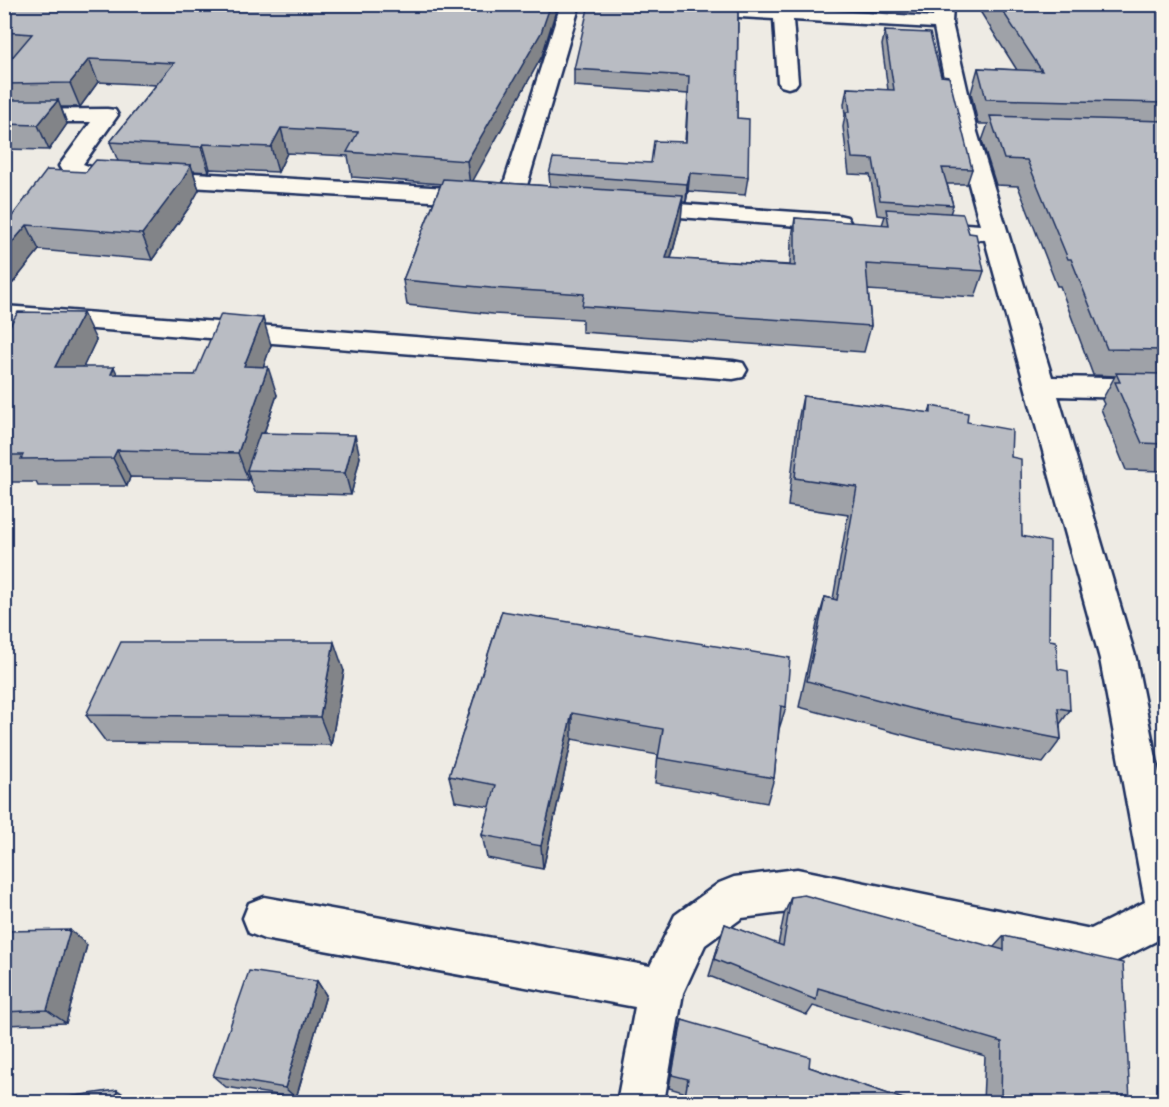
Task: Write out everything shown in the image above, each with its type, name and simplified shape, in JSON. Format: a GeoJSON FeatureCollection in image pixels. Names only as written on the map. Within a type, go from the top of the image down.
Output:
{"type":"FeatureCollection","features":[{"type":"Feature","properties":{"kind":"street"},"geometry":{"type":"LineString","coordinates":[[511,199],[571,4]]}},
{"type":"Feature","properties":{"kind":"street"},"geometry":{"type":"LineString","coordinates":[[614,4],[783,14],[943,14],[966,132],[1119,659],[1164,897]]}},
{"type":"Feature","properties":{"kind":"street"},"geometry":{"type":"LineString","coordinates":[[783,14],[788,82]]}},
{"type":"Feature","properties":{"kind":"street"},"geometry":{"type":"LineString","coordinates":[[4,116],[107,116],[70,166],[86,174],[535,200]]}},
{"type":"Feature","properties":{"kind":"street"},"geometry":{"type":"LineString","coordinates":[[966,132],[989,133]]}},
{"type":"Feature","properties":{"kind":"street"},"geometry":{"type":"LineString","coordinates":[[618,206],[866,224]]}},
{"type":"Feature","properties":{"kind":"street"},"geometry":{"type":"LineString","coordinates":[[901,226],[995,233]]}},
{"type":"Feature","properties":{"kind":"street"},"geometry":{"type":"LineString","coordinates":[[4,314],[733,370]]}},
{"type":"Feature","properties":{"kind":"street"},"geometry":{"type":"LineString","coordinates":[[1041,386],[1164,389]]}},
{"type":"Feature","properties":{"kind":"street"},"geometry":{"type":"LineString","coordinates":[[641,1102],[661,990],[690,930],[734,898],[797,890],[1093,951],[1164,915]]}},
{"type":"Feature","properties":{"kind":"street"},"geometry":{"type":"LineString","coordinates":[[264,918],[661,990]]}},
{"type":"Feature","properties":{"kind":"building"},"geometry":{"type":"Polygon","coordinates":[[[4,4],[551,4],[541,33],[467,161],[347,152],[358,132],[281,128],[271,147],[203,144],[201,147],[110,142],[174,63],[89,59],[70,83],[4,84],[4,67],[32,34],[4,32],[4,4]]]}},
{"type":"Feature","properties":{"kind":"building"},"geometry":{"type":"Polygon","coordinates":[[[589,4],[738,4],[737,118],[749,119],[748,177],[690,173],[687,184],[549,174],[553,158],[651,163],[654,141],[686,142],[689,76],[574,69],[589,4]]]}},
{"type":"Feature","properties":{"kind":"building"},"geometry":{"type":"Polygon","coordinates":[[[998,4],[1164,4],[1164,103],[986,99],[978,68],[1042,71],[998,4]]]}},
{"type":"Feature","properties":{"kind":"building"},"geometry":{"type":"Polygon","coordinates":[[[885,31],[930,33],[941,76],[949,77],[972,169],[942,168],[953,205],[880,200],[873,159],[852,158],[846,112],[850,112],[847,88],[894,90],[885,31]]]}},
{"type":"Feature","properties":{"kind":"building"},"geometry":{"type":"Polygon","coordinates":[[[4,100],[58,100],[38,125],[4,124],[4,100]]]}},
{"type":"Feature","properties":{"kind":"building"},"geometry":{"type":"Polygon","coordinates":[[[990,116],[1164,121],[1164,350],[1107,349],[1071,259],[1068,259],[1027,160],[1004,159],[990,116]]]}},
{"type":"Feature","properties":{"kind":"building"},"geometry":{"type":"Polygon","coordinates":[[[96,160],[191,165],[182,181],[142,234],[27,225],[4,252],[4,223],[7,223],[47,170],[86,172],[96,160]]]}},
{"type":"Feature","properties":{"kind":"building"},"geometry":{"type":"Polygon","coordinates":[[[443,179],[683,195],[666,258],[795,266],[795,218],[889,225],[886,209],[963,214],[969,233],[976,234],[984,271],[866,264],[871,326],[582,306],[584,294],[403,280],[443,179]]]}},
{"type":"Feature","properties":{"kind":"building"},"geometry":{"type":"Polygon","coordinates":[[[18,312],[83,313],[55,367],[114,367],[111,374],[195,375],[221,314],[263,318],[244,366],[268,367],[238,453],[117,450],[113,458],[21,459],[23,455],[4,455],[4,335],[18,312]]]}},
{"type":"Feature","properties":{"kind":"building"},"geometry":{"type":"Polygon","coordinates":[[[1116,373],[1164,374],[1164,444],[1142,443],[1115,382],[1120,382],[1116,373]]]}},
{"type":"Feature","properties":{"kind":"building"},"geometry":{"type":"Polygon","coordinates":[[[803,396],[931,413],[931,406],[968,413],[967,422],[1012,430],[1011,457],[1021,459],[1022,536],[1050,542],[1049,640],[1056,641],[1058,669],[1068,671],[1070,710],[1058,708],[1061,739],[936,715],[807,681],[825,597],[837,600],[857,487],[795,478],[803,396]]]}},
{"type":"Feature","properties":{"kind":"building"},"geometry":{"type":"Polygon","coordinates":[[[260,433],[355,435],[345,473],[247,470],[260,433]]]}},
{"type":"Feature","properties":{"kind":"building"},"geometry":{"type":"Polygon","coordinates":[[[502,611],[790,658],[786,707],[781,706],[774,778],[658,758],[663,729],[572,713],[541,846],[482,835],[496,785],[449,776],[502,611]]]}},
{"type":"Feature","properties":{"kind":"building"},"geometry":{"type":"Polygon","coordinates":[[[121,642],[334,642],[320,717],[86,715],[121,642]]]}},
{"type":"Feature","properties":{"kind":"building"},"geometry":{"type":"Polygon","coordinates":[[[804,895],[1004,950],[1004,936],[1123,963],[1130,1102],[1001,1102],[1002,1042],[818,988],[816,1000],[714,959],[725,924],[783,946],[791,897],[804,895]]]}},
{"type":"Feature","properties":{"kind":"building"},"geometry":{"type":"Polygon","coordinates":[[[70,930],[47,1010],[4,1012],[4,931],[70,930]]]}},
{"type":"Feature","properties":{"kind":"building"},"geometry":{"type":"Polygon","coordinates":[[[249,971],[317,981],[285,1088],[213,1076],[249,971]]]}},
{"type":"Feature","properties":{"kind":"building"},"geometry":{"type":"Polygon","coordinates":[[[682,1020],[810,1057],[809,1067],[912,1102],[684,1102],[688,1079],[672,1075],[682,1020]]]}},
{"type":"Feature","properties":{"kind":"building"},"geometry":{"type":"Polygon","coordinates":[[[117,1090],[115,1102],[33,1102],[117,1090]]]}}]}
